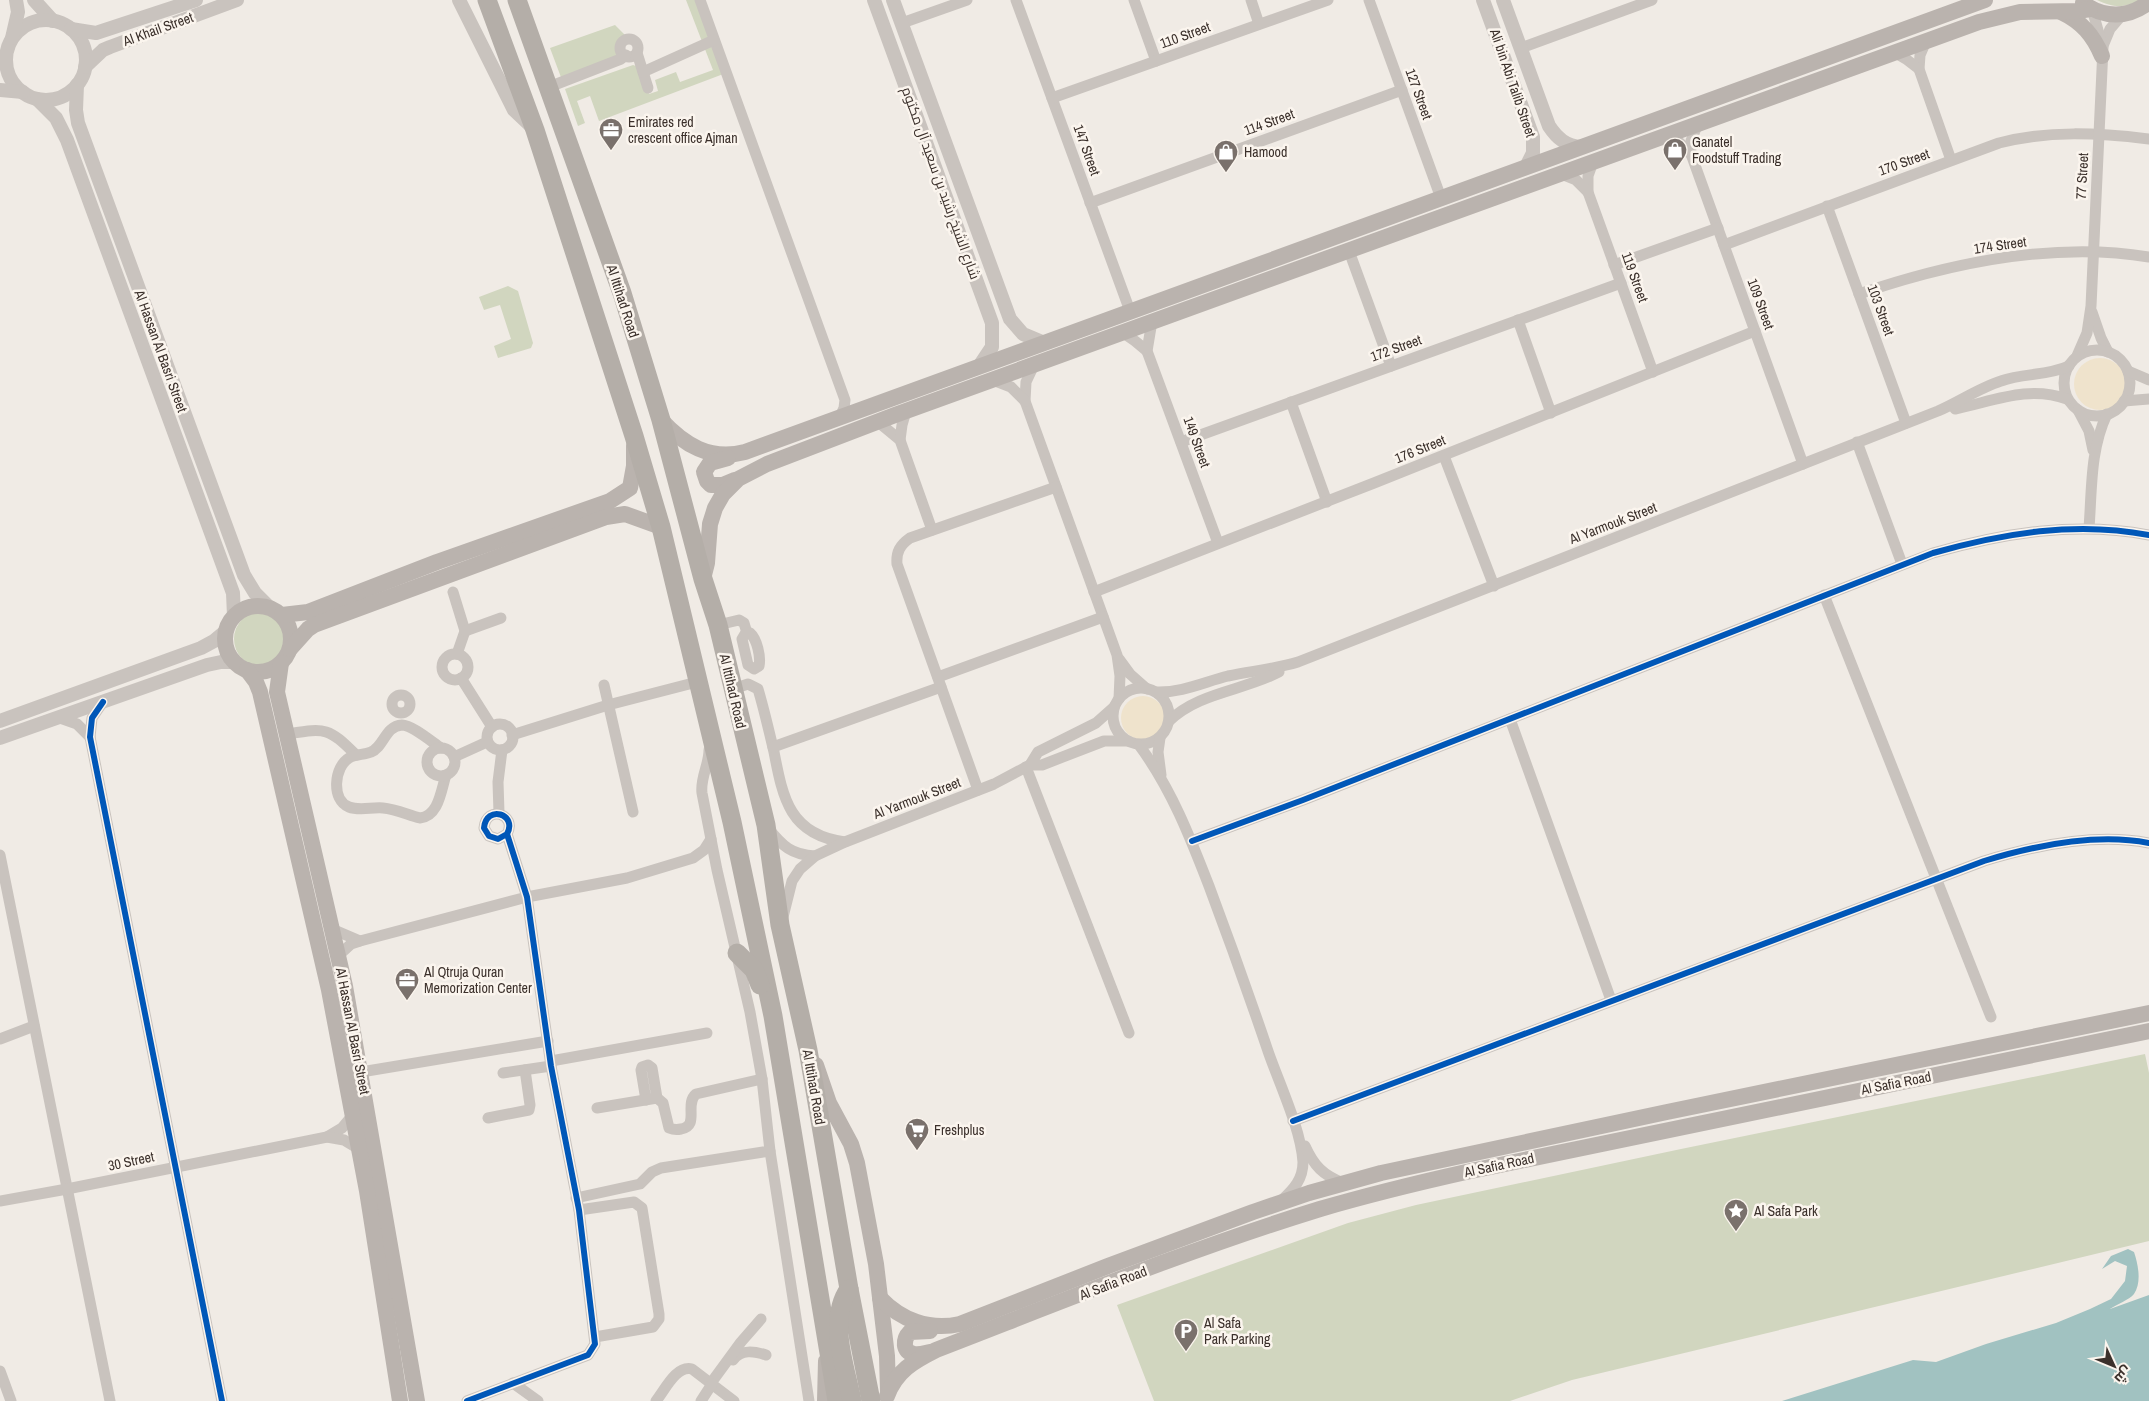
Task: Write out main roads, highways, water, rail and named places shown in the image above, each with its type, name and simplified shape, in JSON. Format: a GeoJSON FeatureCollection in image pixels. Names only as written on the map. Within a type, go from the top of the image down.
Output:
{"type":"FeatureCollection","features":[{"type":"Feature","properties":{"kind":"highway","name":"Al Ittihad Road"},"geometry":{"type":"LineString","coordinates":[[487,0],[535,130],[634,436],[661,527],[741,860],[773,1016],[837,1401]]}},
{"type":"Feature","properties":{"kind":"highway","name":"Al Ittihad Road"},"geometry":{"type":"LineString","coordinates":[[517,0],[622,293],[661,420],[703,579],[718,625],[766,825],[780,925],[808,1050],[850,1289],[882,1399]]}},
{"type":"Feature","properties":{"kind":"highway"},"geometry":{"type":"LineString","coordinates":[[737,953],[758,976],[765,1006],[773,1016]]}},
{"type":"Feature","properties":{"kind":"highway"},"geometry":{"type":"LineString","coordinates":[[850,1289],[841,1303],[839,1326],[852,1401]]}},
{"type":"Feature","properties":{"kind":"main road"},"geometry":{"type":"LineString","coordinates":[[1985,0],[710,463],[704,472],[706,481],[711,485],[723,485],[738,480],[767,464],[877,421],[1979,22],[2006,14],[2034,11],[2061,12],[2087,6],[2106,14],[2149,15]]}},
{"type":"Feature","properties":{"kind":"main road"},"geometry":{"type":"LineString","coordinates":[[2123,14],[2141,9],[2149,2]]}},
{"type":"Feature","properties":{"kind":"main road"},"geometry":{"type":"LineString","coordinates":[[2061,12],[2082,24],[2103,52]]}},
{"type":"Feature","properties":{"kind":"main road"},"geometry":{"type":"LineString","coordinates":[[1670,134],[1679,128],[1678,119],[1671,114]]}},
{"type":"Feature","properties":{"kind":"main road"},"geometry":{"type":"LineString","coordinates":[[1413,208],[1410,216],[1411,221],[1419,225]]}},
{"type":"Feature","properties":{"kind":"main road"},"geometry":{"type":"LineString","coordinates":[[1146,305],[1152,312],[1152,321]]}},
{"type":"Feature","properties":{"kind":"main road"},"geometry":{"type":"LineString","coordinates":[[661,420],[680,439],[696,449],[718,455],[737,454]]}},
{"type":"Feature","properties":{"kind":"main road"},"geometry":{"type":"LineString","coordinates":[[634,436],[634,466],[630,488],[610,501],[436,562],[308,612],[276,611],[261,606],[251,606],[234,616],[226,631],[226,648],[241,666],[265,671],[281,663],[290,649],[314,625],[606,517],[625,514],[661,527]]}},
{"type":"Feature","properties":{"kind":"main road"},"geometry":{"type":"LineString","coordinates":[[703,579],[707,564],[710,524],[715,508],[723,494],[738,480]]}},
{"type":"Feature","properties":{"kind":"main road"},"geometry":{"type":"LineString","coordinates":[[276,611],[291,631],[290,649]]}},
{"type":"Feature","properties":{"kind":"main road","name":"Al Hassan Al Basri Street"},"geometry":{"type":"LineString","coordinates":[[281,663],[277,692],[338,956],[361,1072],[417,1401]]}},
{"type":"Feature","properties":{"kind":"main road","name":"Al Hassan Al Basri Street"},"geometry":{"type":"LineString","coordinates":[[241,666],[256,682],[260,692],[329,990],[367,1191],[400,1401]]}},
{"type":"Feature","properties":{"kind":"main road","name":"Al Safia Road"},"geometry":{"type":"LineString","coordinates":[[880,1298],[896,1313],[915,1322],[947,1327],[960,1324],[1108,1266],[1277,1204],[1343,1183],[1555,1135],[2149,1013]]}},
{"type":"Feature","properties":{"kind":"main road","name":"Al Safia Road"},"geometry":{"type":"LineString","coordinates":[[882,1399],[901,1372],[915,1361],[936,1350],[1132,1275],[1253,1232],[1368,1195],[1466,1172],[2149,1031]]}},
{"type":"Feature","properties":{"kind":"main road"},"geometry":{"type":"LineString","coordinates":[[808,1050],[818,1070],[832,1108],[855,1154],[876,1264],[887,1356],[882,1399]]}},
{"type":"Feature","properties":{"kind":"main road"},"geometry":{"type":"LineString","coordinates":[[367,1191],[372,1192],[376,1216],[386,1218]]}},
{"type":"Feature","properties":{"kind":"main road"},"geometry":{"type":"LineString","coordinates":[[373,1237],[379,1236],[382,1238],[386,1265],[393,1268]]}},
{"type":"Feature","properties":{"kind":"main road"},"geometry":{"type":"LineString","coordinates":[[936,1350],[917,1354],[910,1353],[905,1347],[905,1339],[913,1331],[947,1327]]}},
{"type":"Feature","properties":{"kind":"main road"},"geometry":{"type":"LineString","coordinates":[[825,1401],[824,1379],[828,1348]]}},
{"type":"Feature","properties":{"kind":"water"},"geometry":{"type":"Polygon","coordinates":[[[2128,1249],[2134,1252],[2137,1262],[2138,1284],[2132,1296],[2110,1309],[2149,1295],[2149,1401],[1782,1401],[1913,1360],[1936,1362],[1986,1344],[2056,1323],[2090,1309],[2111,1299],[2125,1281],[2127,1266],[2115,1261],[2102,1269],[2111,1256],[2128,1249]]]}},
{"type":"Feature","properties":{"kind":"place","name":"Emirates red crescent office Ajman"},"geometry":{"type":"Point","coordinates":[611,151]}},
{"type":"Feature","properties":{"kind":"place","name":"Ganatel Foodstuff Trading"},"geometry":{"type":"Point","coordinates":[1675,171]}},
{"type":"Feature","properties":{"kind":"place","name":"Hamood"},"geometry":{"type":"Point","coordinates":[1226,173]}},
{"type":"Feature","properties":{"kind":"place","name":"Al Qtruja Quran Memorization Center"},"geometry":{"type":"Point","coordinates":[407,1001]}},
{"type":"Feature","properties":{"kind":"place","name":"Freshplus"},"geometry":{"type":"Point","coordinates":[917,1151]}},
{"type":"Feature","properties":{"kind":"place","name":"Al Safa Park"},"geometry":{"type":"Point","coordinates":[1736,1232]}},
{"type":"Feature","properties":{"kind":"place","name":"Al Safa Park Parking"},"geometry":{"type":"Point","coordinates":[1186,1352]}}]}
